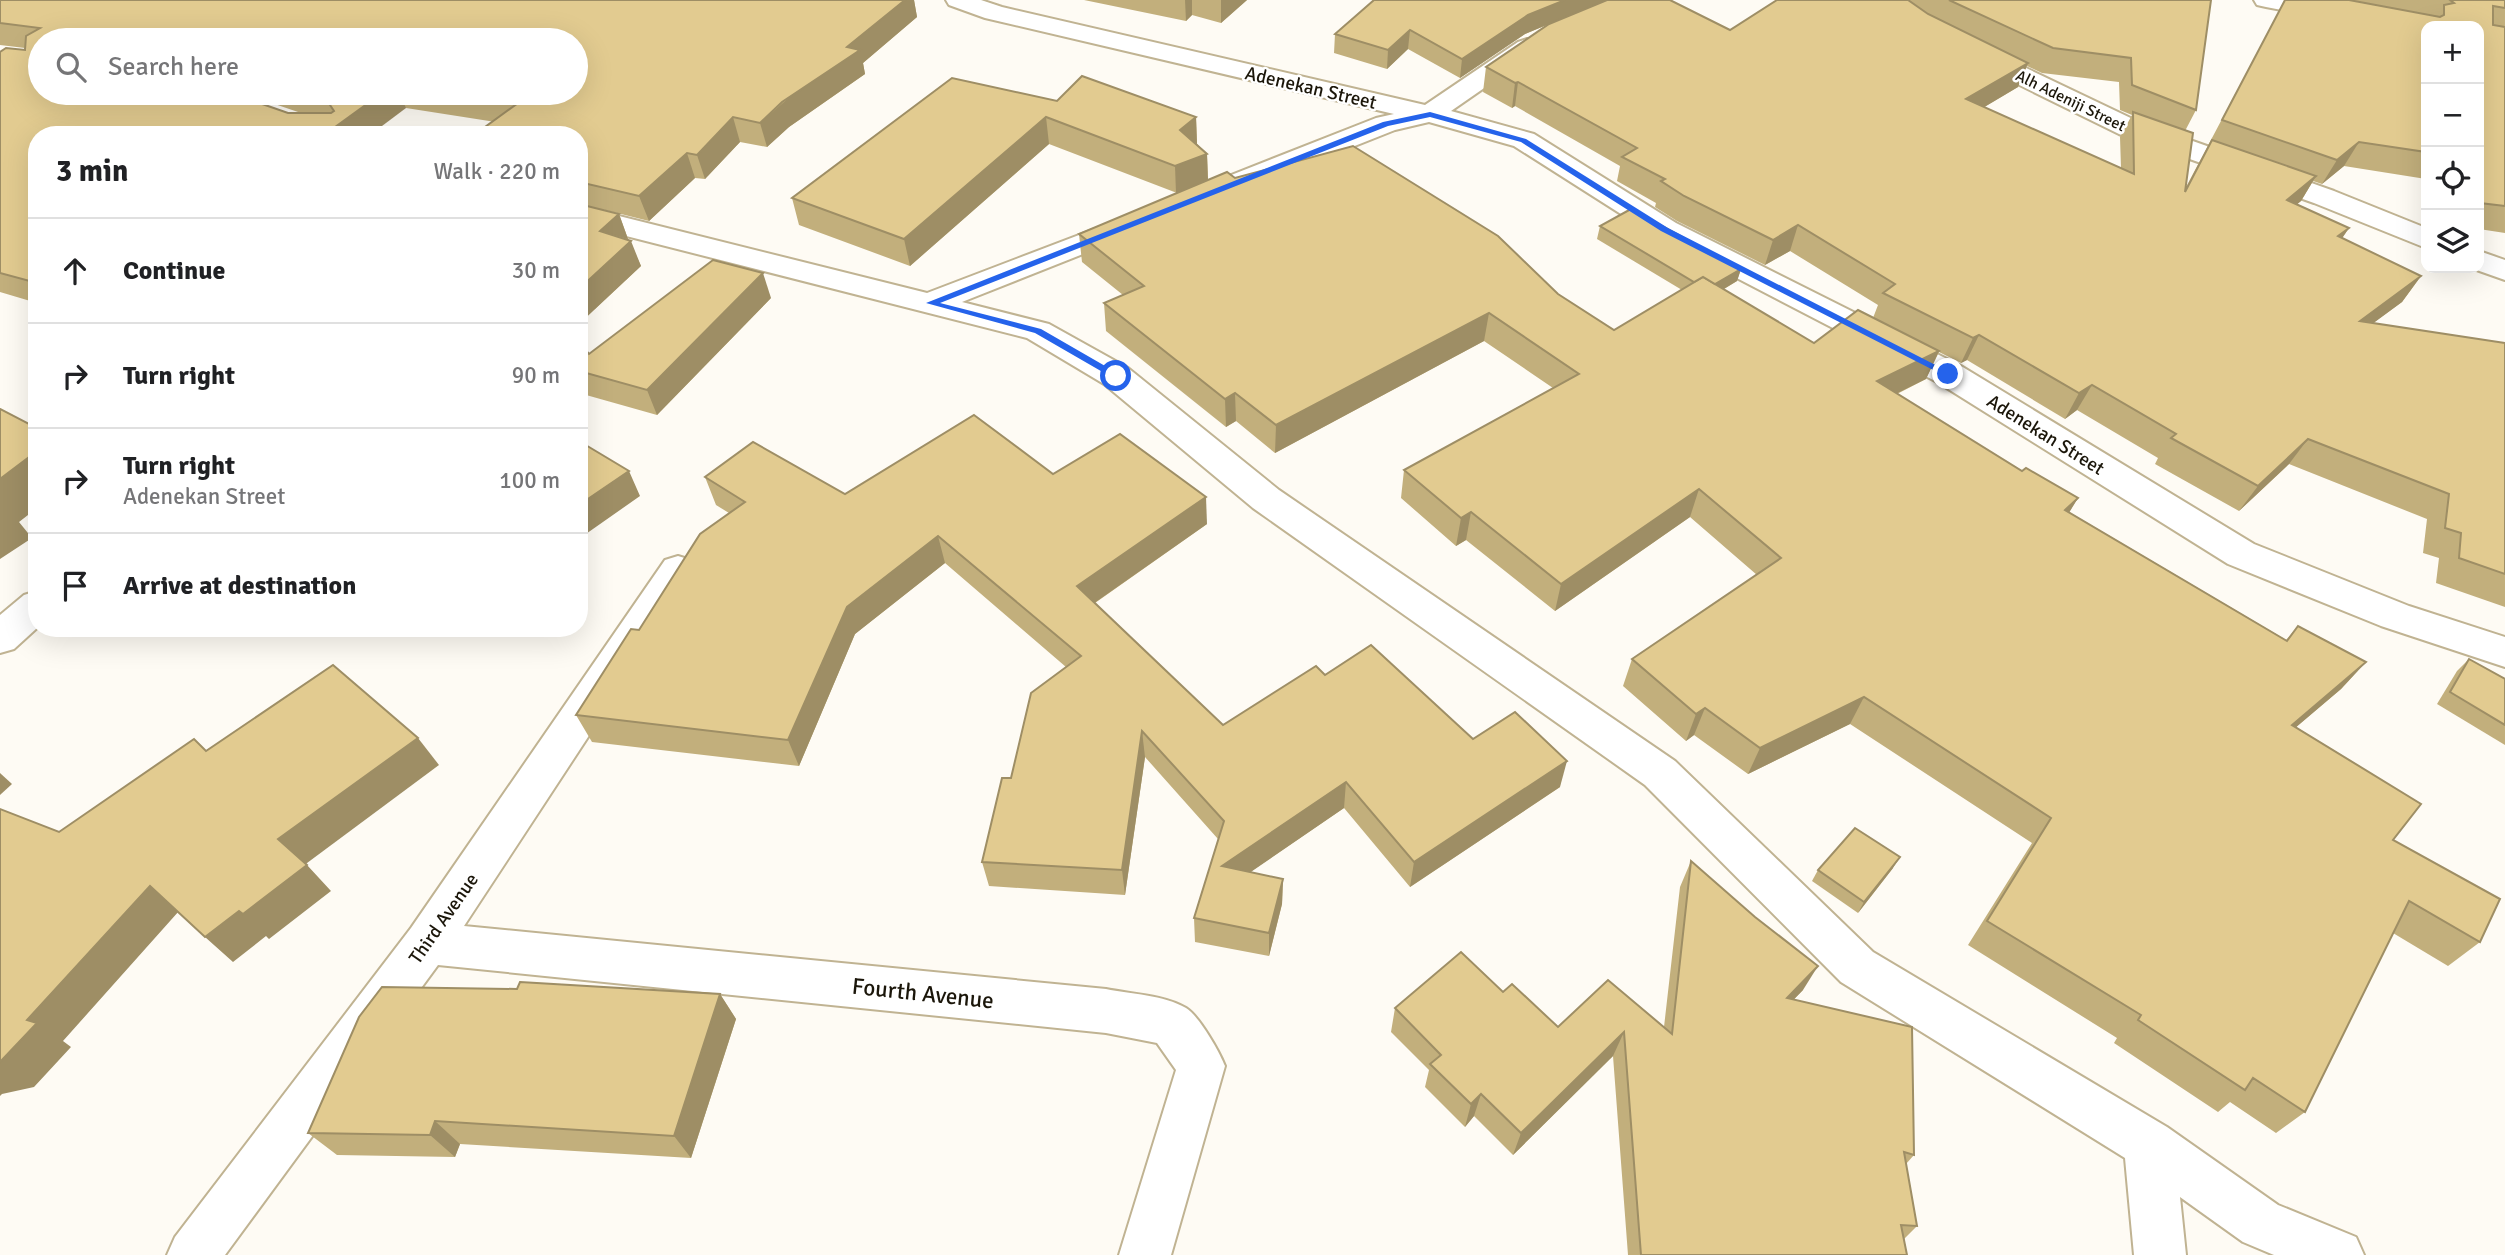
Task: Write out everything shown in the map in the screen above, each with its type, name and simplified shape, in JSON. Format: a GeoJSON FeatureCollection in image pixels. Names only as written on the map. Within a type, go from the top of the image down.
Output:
{"type":"FeatureCollection","features":[{"type":"Feature","properties":{"kind":"street","name":"Adenekan Street"},"geometry":{"type":"LineString","coordinates":[[958,0],[994,13],[1430,114],[1524,141],[1665,229],[1948,374],[2241,554],[2395,615],[2505,652]]}},
{"type":"Feature","properties":{"kind":"street","name":"Alh Adeniji Street"},"geometry":{"type":"LineString","coordinates":[[1883,0],[1929,31],[2129,128],[2323,197],[2421,237]]}},
{"type":"Feature","properties":{"kind":"street"},"geometry":{"type":"LineString","coordinates":[[2266,0],[2421,29]]}},
{"type":"Feature","properties":{"kind":"street"},"geometry":{"type":"LineString","coordinates":[[1204,196],[1386,124],[1430,114],[1535,41],[1546,37]]}},
{"type":"Feature","properties":{"kind":"street"},"geometry":{"type":"LineString","coordinates":[[931,303],[1152,216]]}},
{"type":"Feature","properties":{"kind":"street"},"geometry":{"type":"LineString","coordinates":[[588,217],[1038,331],[1116,376],[1266,499],[1660,773],[1857,967],[2150,1144],[2261,1224],[2338,1255]]}},
{"type":"Feature","properties":{"kind":"street"},"geometry":{"type":"LineString","coordinates":[[2484,262],[2505,271]]}},
{"type":"Feature","properties":{"kind":"street","name":"Third Avenue"},"geometry":{"type":"LineString","coordinates":[[193,1255],[427,943],[678,570]]}},
{"type":"Feature","properties":{"kind":"street"},"geometry":{"type":"LineString","coordinates":[[0,638],[28,613]]}},
{"type":"Feature","properties":{"kind":"street","name":"Fourth Avenue"},"geometry":{"type":"LineString","coordinates":[[427,943],[1106,1011],[1171,1024],[1201,1066],[1144,1255]]}},
{"type":"Feature","properties":{"kind":"street"},"geometry":{"type":"LineString","coordinates":[[2150,1144],[2160,1255]]}},
{"type":"Feature","properties":{"kind":"building"},"geometry":{"type":"Polygon","coordinates":[[[0,0],[905,0],[847,47],[860,50],[782,102],[760,123],[733,117],[697,155],[687,153],[639,196],[588,184],[588,126],[486,126],[515,105],[588,105],[588,28],[40,28],[0,23],[0,0]]]}},
{"type":"Feature","properties":{"kind":"building"},"geometry":{"type":"Polygon","coordinates":[[[1374,0],[1565,0],[1528,15],[1462,59],[1410,30],[1388,50],[1335,34],[1374,0]]]}},
{"type":"Feature","properties":{"kind":"building"},"geometry":{"type":"Polygon","coordinates":[[[1607,0],[1670,0],[1730,30],[1777,0],[1908,0],[1928,14],[2028,63],[1966,99],[2134,174],[2133,112],[2193,133],[2185,192],[2212,140],[2316,176],[2287,200],[2349,228],[2338,236],[2421,276],[2360,321],[2505,343],[2505,574],[2459,558],[2461,533],[2445,528],[2449,494],[2308,439],[2258,486],[2171,438],[2176,434],[2092,385],[2079,393],[1979,335],[1973,338],[1883,293],[1895,284],[1798,225],[1773,240],[1684,196],[1661,181],[1665,179],[1622,157],[1637,148],[1486,67],[1549,24],[1607,0]]]}},
{"type":"Feature","properties":{"kind":"building"},"geometry":{"type":"Polygon","coordinates":[[[1949,0],[2211,0],[2196,110],[2132,85],[2131,58],[2053,48],[1949,0]]]}},
{"type":"Feature","properties":{"kind":"building"},"geometry":{"type":"Polygon","coordinates":[[[2285,0],[2349,0],[2440,17],[2444,15],[2444,5],[2454,3],[2450,0],[2505,0],[2505,8],[2493,6],[2493,25],[2505,27],[2505,206],[2484,203],[2484,21],[2421,21],[2421,151],[2359,142],[2337,160],[2222,120],[2285,0]]]}},
{"type":"Feature","properties":{"kind":"building"},"geometry":{"type":"Polygon","coordinates":[[[28,35],[28,105],[265,105],[288,113],[331,113],[334,111],[330,105],[365,105],[336,126],[28,126],[28,281],[0,273],[0,52],[6,48],[25,50],[28,35]]]}},
{"type":"Feature","properties":{"kind":"building"},"geometry":{"type":"Polygon","coordinates":[[[1082,76],[1196,117],[1180,130],[1207,154],[1175,166],[1046,117],[904,239],[792,198],[952,78],[1057,101],[1082,76]]]}},
{"type":"Feature","properties":{"kind":"building"},"geometry":{"type":"Polygon","coordinates":[[[1353,146],[1498,236],[1558,294],[1614,330],[1703,277],[1814,343],[1858,310],[1939,351],[1877,381],[2022,471],[2026,468],[2078,498],[2065,510],[2287,641],[2298,626],[2366,662],[2292,725],[2421,804],[2393,840],[2500,899],[2480,942],[2409,901],[2305,1112],[2253,1078],[2245,1090],[2138,1020],[2141,1015],[1987,921],[2051,818],[1864,697],[1760,748],[1705,708],[1696,714],[1632,659],[1781,558],[1699,489],[1561,584],[1471,512],[1461,518],[1404,470],[1579,374],[1489,313],[1276,425],[1235,393],[1225,399],[1104,303],[1144,286],[1079,234],[1227,172],[1235,178],[1353,146]]]}},
{"type":"Feature","properties":{"kind":"building"},"geometry":{"type":"Polygon","coordinates":[[[588,206],[619,214],[600,231],[631,241],[588,281],[588,206]]]}},
{"type":"Feature","properties":{"kind":"building"},"geometry":{"type":"Polygon","coordinates":[[[1631,209],[1741,269],[1715,284],[1703,277],[1694,282],[1600,226],[1631,209]]]}},
{"type":"Feature","properties":{"kind":"building"},"geometry":{"type":"Polygon","coordinates":[[[713,260],[763,273],[647,390],[588,374],[589,354],[713,260]]]}},
{"type":"Feature","properties":{"kind":"building"},"geometry":{"type":"Polygon","coordinates":[[[0,409],[28,423],[28,458],[0,479],[0,409]]]}},
{"type":"Feature","properties":{"kind":"building"},"geometry":{"type":"Polygon","coordinates":[[[974,415],[1053,474],[1120,434],[1206,497],[1077,586],[1223,725],[1316,666],[1325,675],[1371,645],[1473,739],[1515,712],[1567,761],[1414,862],[1346,782],[1222,866],[1283,879],[1269,933],[1194,918],[1224,821],[1142,731],[1122,870],[982,862],[1002,778],[1011,778],[1031,693],[1081,656],[938,536],[847,607],[788,740],[576,715],[631,629],[639,630],[700,534],[745,502],[705,477],[753,442],[845,494],[974,415]]]}},
{"type":"Feature","properties":{"kind":"building"},"geometry":{"type":"Polygon","coordinates":[[[588,446],[629,471],[588,499],[588,446]]]}},
{"type":"Feature","properties":{"kind":"building"},"geometry":{"type":"Polygon","coordinates":[[[2469,659],[2505,679],[2505,725],[2450,692],[2469,659]]]}},
{"type":"Feature","properties":{"kind":"building"},"geometry":{"type":"Polygon","coordinates":[[[333,665],[418,738],[278,839],[307,865],[243,914],[239,911],[205,937],[150,886],[27,1020],[37,1023],[0,1062],[0,809],[59,832],[194,739],[206,751],[333,665]]]}},
{"type":"Feature","properties":{"kind":"building"},"geometry":{"type":"Polygon","coordinates":[[[1855,828],[1900,857],[1864,902],[1818,870],[1855,828]]]}},
{"type":"Feature","properties":{"kind":"building"},"geometry":{"type":"Polygon","coordinates":[[[1691,861],[1755,917],[1818,966],[1787,998],[1912,1027],[1914,1155],[1904,1152],[1917,1226],[1901,1225],[1907,1255],[1641,1255],[1624,1032],[1521,1133],[1481,1094],[1471,1104],[1430,1064],[1441,1055],[1395,1008],[1461,952],[1503,992],[1512,984],[1558,1027],[1608,980],[1672,1034],[1691,861]]]}},
{"type":"Feature","properties":{"kind":"building"},"geometry":{"type":"Polygon","coordinates":[[[520,982],[720,994],[674,1136],[435,1121],[430,1135],[308,1133],[359,1017],[382,987],[517,989],[520,982]]]}},
{"type":"Feature","properties":{"kind":"route"},"geometry":{"type":"LineString","coordinates":[[1116,376],[1038,331],[931,303],[1386,124],[1430,114],[1524,141],[1665,229],[1948,374]]}}]}
